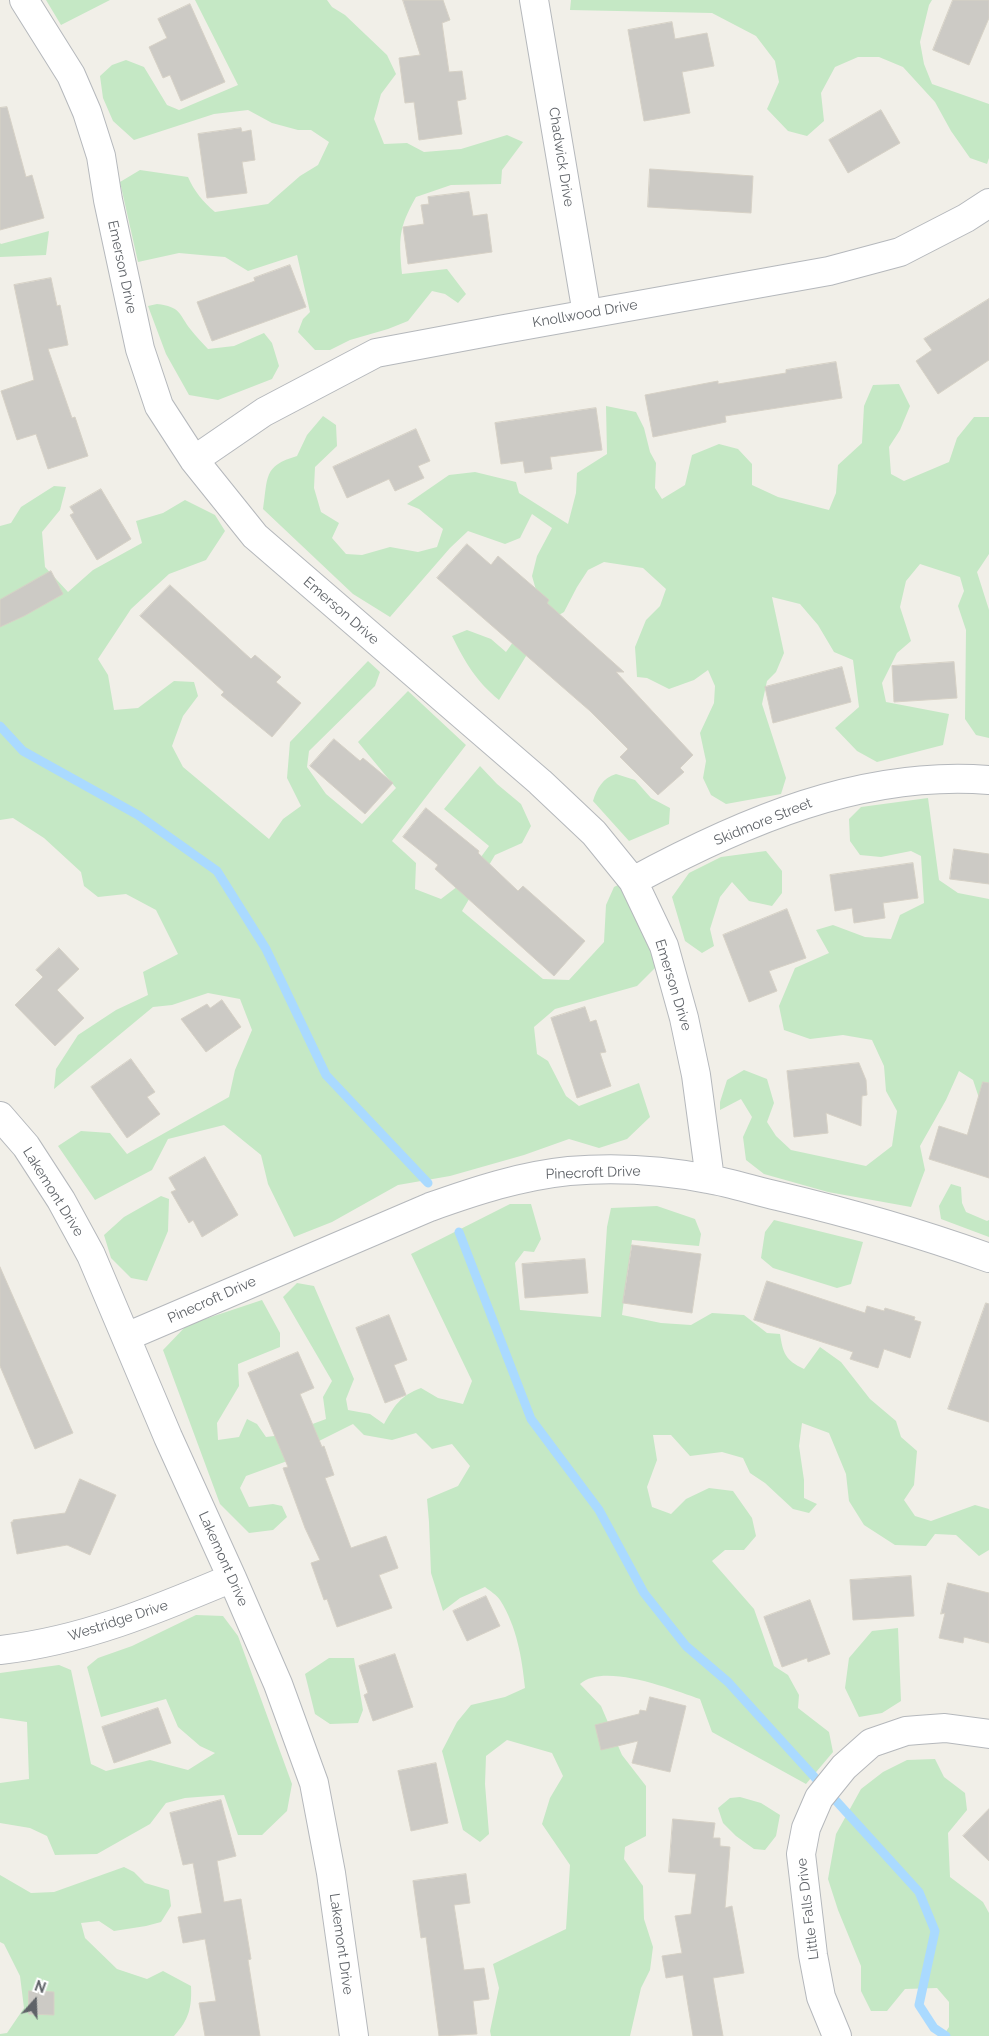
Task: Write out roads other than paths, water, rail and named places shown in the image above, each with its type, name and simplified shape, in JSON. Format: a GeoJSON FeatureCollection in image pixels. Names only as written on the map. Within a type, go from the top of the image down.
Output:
{"type":"FeatureCollection","features":[{"type":"Feature","properties":{"kind":"street","name":"Emerson Drive"},"geometry":{"type":"LineString","coordinates":[[24,0],[71,75],[87,112],[100,156],[140,348],[159,406],[194,460],[255,536],[540,782],[594,832],[633,881],[664,946],[684,1018],[696,1075],[710,1179]]}},
{"type":"Feature","properties":{"kind":"street","name":"Chadwick Drive"},"geometry":{"type":"LineString","coordinates":[[534,0],[587,314]]}},
{"type":"Feature","properties":{"kind":"street","name":"Knollwood Drive"},"geometry":{"type":"LineString","coordinates":[[194,460],[264,412],[376,353],[829,271],[900,252],[966,218],[989,202]]}},
{"type":"Feature","properties":{"kind":"street","name":"Skidmore Street"},"geometry":{"type":"LineString","coordinates":[[633,881],[673,860],[766,817],[815,800],[914,781],[959,778],[989,780]]}},
{"type":"Feature","properties":{"kind":"street","name":"Lakemont Drive"},"geometry":{"type":"LineString","coordinates":[[0,1116],[26,1146],[61,1200],[92,1255],[168,1438],[278,1684],[314,1783],[331,1873],[354,2036]]}},
{"type":"Feature","properties":{"kind":"street","name":"Pinecroft Drive"},"geometry":{"type":"LineString","coordinates":[[126,1337],[341,1244],[430,1207],[480,1189],[530,1176],[593,1170],[668,1172],[710,1179],[880,1222],[989,1258]]}},
{"type":"Feature","properties":{"kind":"street","name":"Westridge Drive"},"geometry":{"type":"LineString","coordinates":[[0,1650],[25,1647],[109,1627],[145,1615],[232,1578]]}},
{"type":"Feature","properties":{"kind":"street","name":"Little Falls Drive"},"geometry":{"type":"LineString","coordinates":[[836,2036],[821,1997],[813,1955],[800,1854],[806,1828],[819,1798],[844,1767],[871,1743],[906,1731],[918,1730],[945,1728],[989,1734]]}},
{"type":"Feature","properties":{"kind":"waterway"},"geometry":{"type":"LineString","coordinates":[[0,726],[23,751],[138,815],[217,871],[266,949],[326,1075],[428,1183]]}},
{"type":"Feature","properties":{"kind":"waterway"},"geometry":{"type":"LineString","coordinates":[[459,1232],[531,1419],[599,1510],[644,1593],[686,1646],[728,1682],[919,1892],[935,1931],[919,2005],[934,2028],[946,2036]]}}]}
